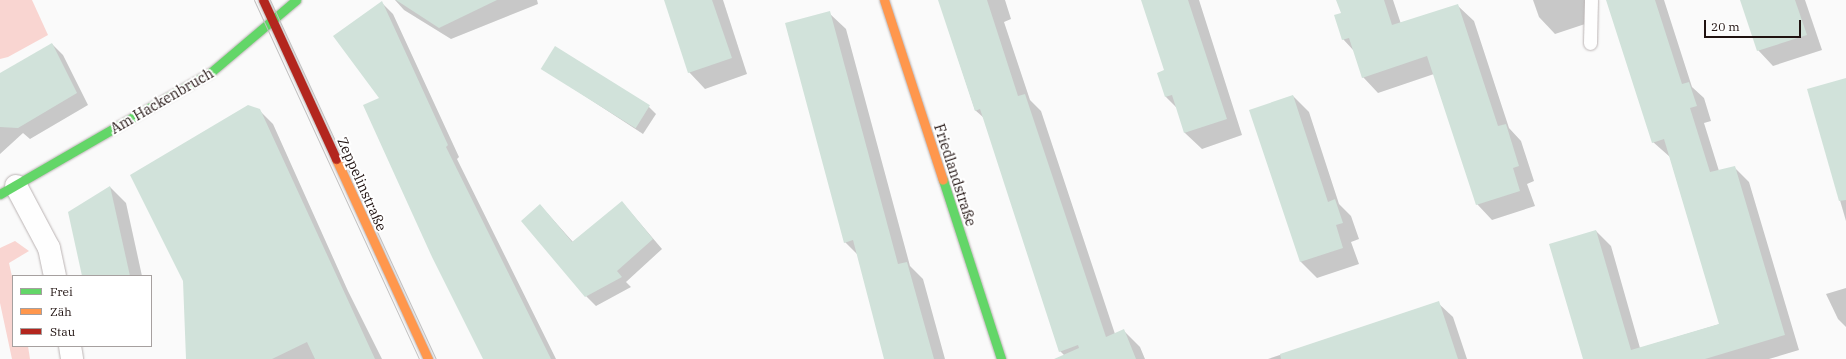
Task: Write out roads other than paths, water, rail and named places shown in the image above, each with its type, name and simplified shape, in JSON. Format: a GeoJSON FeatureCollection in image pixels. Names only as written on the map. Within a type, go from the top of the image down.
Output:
{"type":"FeatureCollection","features":[{"type":"Feature","properties":{"kind":"street","name":"Zeppelinstraße"},"geometry":{"type":"LineString","coordinates":[[263,0],[428,359]]}},
{"type":"Feature","properties":{"kind":"street","name":"Am Hackenbruch"},"geometry":{"type":"LineString","coordinates":[[55,275],[49,248],[8,190],[210,73],[296,0]]}},
{"type":"Feature","properties":{"kind":"street","name":"Friedlandstraße"},"geometry":{"type":"LineString","coordinates":[[884,0],[1000,359]]}},
{"type":"Feature","properties":{"kind":"street"},"geometry":{"type":"LineString","coordinates":[[70,347],[72,359]]}},
{"type":"Feature","properties":{"kind":"lane"},"geometry":{"type":"LineString","coordinates":[[1590,43],[1591,0]]}},
{"type":"Feature","properties":{"kind":"tram line"},"geometry":{"type":"LineString","coordinates":[[254,0],[419,359]]}},
{"type":"Feature","properties":{"kind":"tram line"},"geometry":{"type":"LineString","coordinates":[[270,0],[436,359]]}}]}
